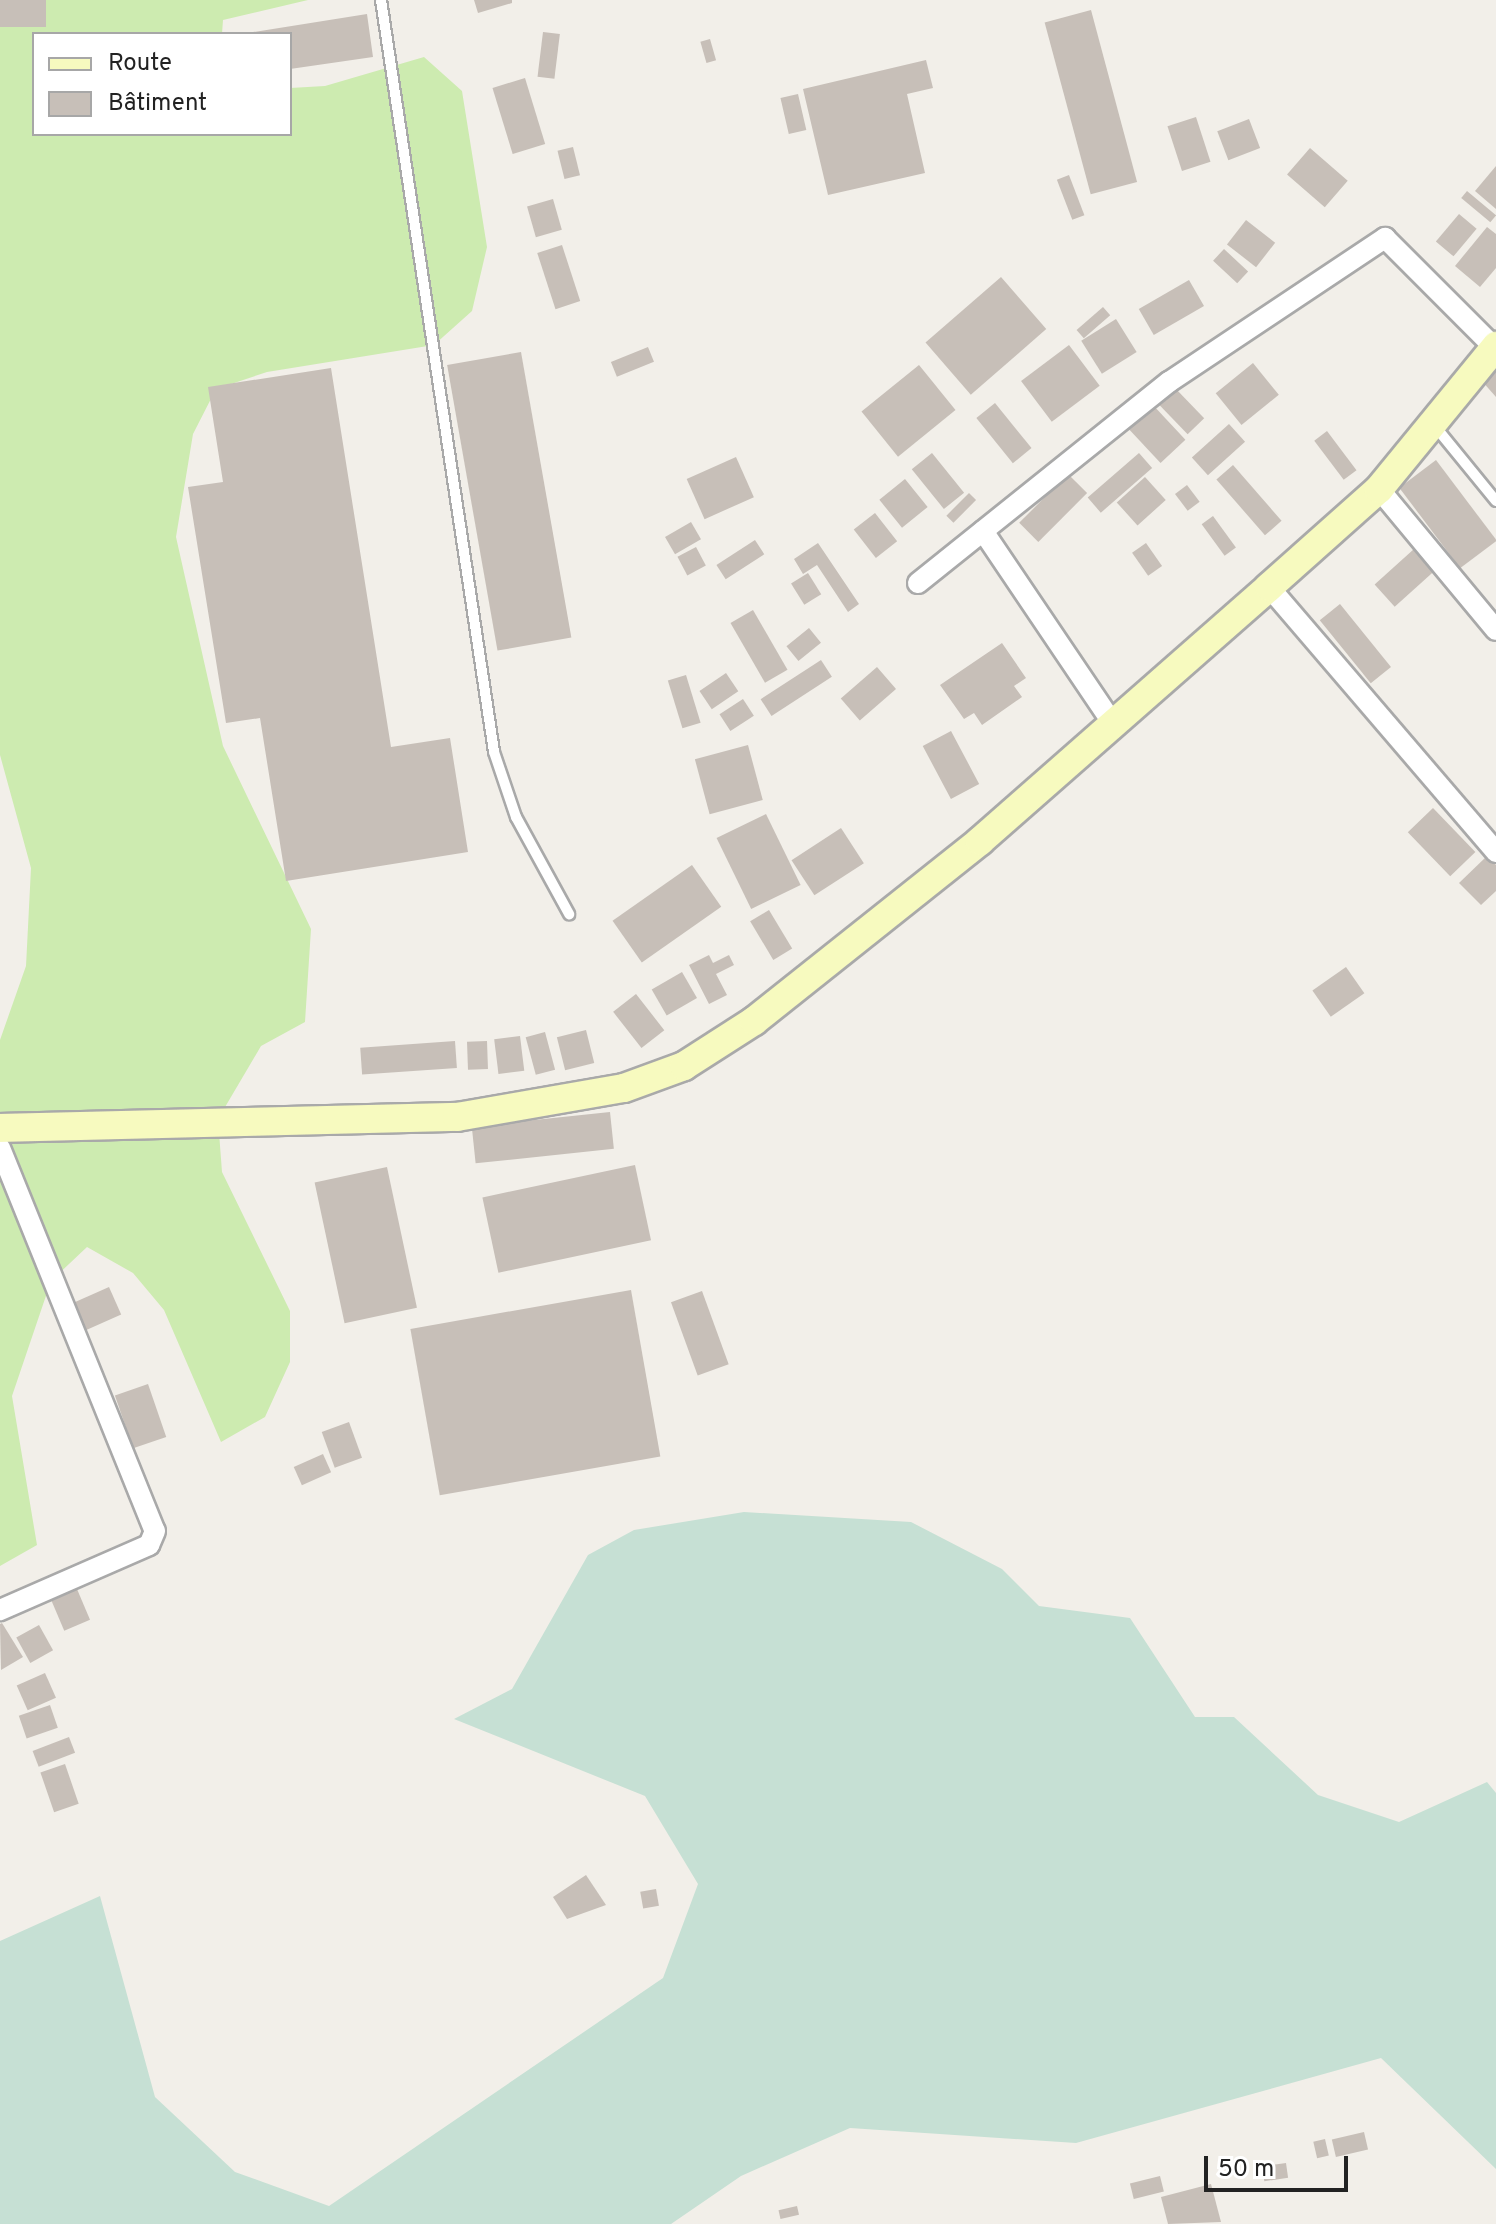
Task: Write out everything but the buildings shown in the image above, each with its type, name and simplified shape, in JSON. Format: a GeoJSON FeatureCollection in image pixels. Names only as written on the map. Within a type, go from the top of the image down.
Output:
{"type":"FeatureCollection","features":[{"type":"Feature","properties":{"kind":"main road"},"geometry":{"type":"LineString","coordinates":[[0,1128],[264,1127],[457,1117],[639,1083],[684,1066],[754,1021],[1113,724],[1269,587],[1379,489],[1496,347]]}},
{"type":"Feature","properties":{"kind":"street"},"geometry":{"type":"LineString","coordinates":[[918,583],[1169,382],[1385,238],[1496,347]]}},
{"type":"Feature","properties":{"kind":"street"},"geometry":{"type":"LineString","coordinates":[[1379,489],[1496,630]]}},
{"type":"Feature","properties":{"kind":"street"},"geometry":{"type":"LineString","coordinates":[[983,531],[1113,724]]}},
{"type":"Feature","properties":{"kind":"street"},"geometry":{"type":"LineString","coordinates":[[1269,587],[1496,852]]}},
{"type":"Feature","properties":{"kind":"street"},"geometry":{"type":"LineString","coordinates":[[0,1148],[155,1531],[149,1545],[3,1601]]}},
{"type":"Feature","properties":{"kind":"lane"},"geometry":{"type":"LineString","coordinates":[[381,0],[491,740],[503,788],[569,914]]}},
{"type":"Feature","properties":{"kind":"lane"},"geometry":{"type":"LineString","coordinates":[[1432,424],[1496,501]]}},
{"type":"Feature","properties":{"kind":"green space"},"geometry":{"type":"Polygon","coordinates":[[[0,0],[308,0],[223,20],[222,32],[32,32],[32,136],[292,136],[292,88],[325,86],[424,57],[462,91],[487,247],[472,311],[434,345],[267,372],[216,389],[193,434],[176,537],[223,746],[311,929],[305,1022],[261,1046],[218,1119],[222,1172],[290,1311],[290,1362],[265,1417],[221,1442],[164,1310],[133,1273],[87,1247],[51,1281],[12,1396],[37,1545],[0,1566],[0,1040],[26,966],[31,868],[0,755],[0,0]]]}},
{"type":"Feature","properties":{"kind":"green space"},"geometry":{"type":"Polygon","coordinates":[[[744,1512],[911,1522],[1002,1569],[1039,1606],[1130,1618],[1195,1717],[1234,1717],[1318,1795],[1399,1822],[1487,1782],[1496,1793],[1496,2169],[1381,2058],[1076,2143],[850,2128],[741,2176],[671,2224],[0,2224],[0,1941],[100,1896],[155,2097],[235,2172],[329,2206],[663,1978],[698,1884],[645,1796],[454,1719],[512,1689],[588,1555],[634,1530],[744,1512]]]}}]}
